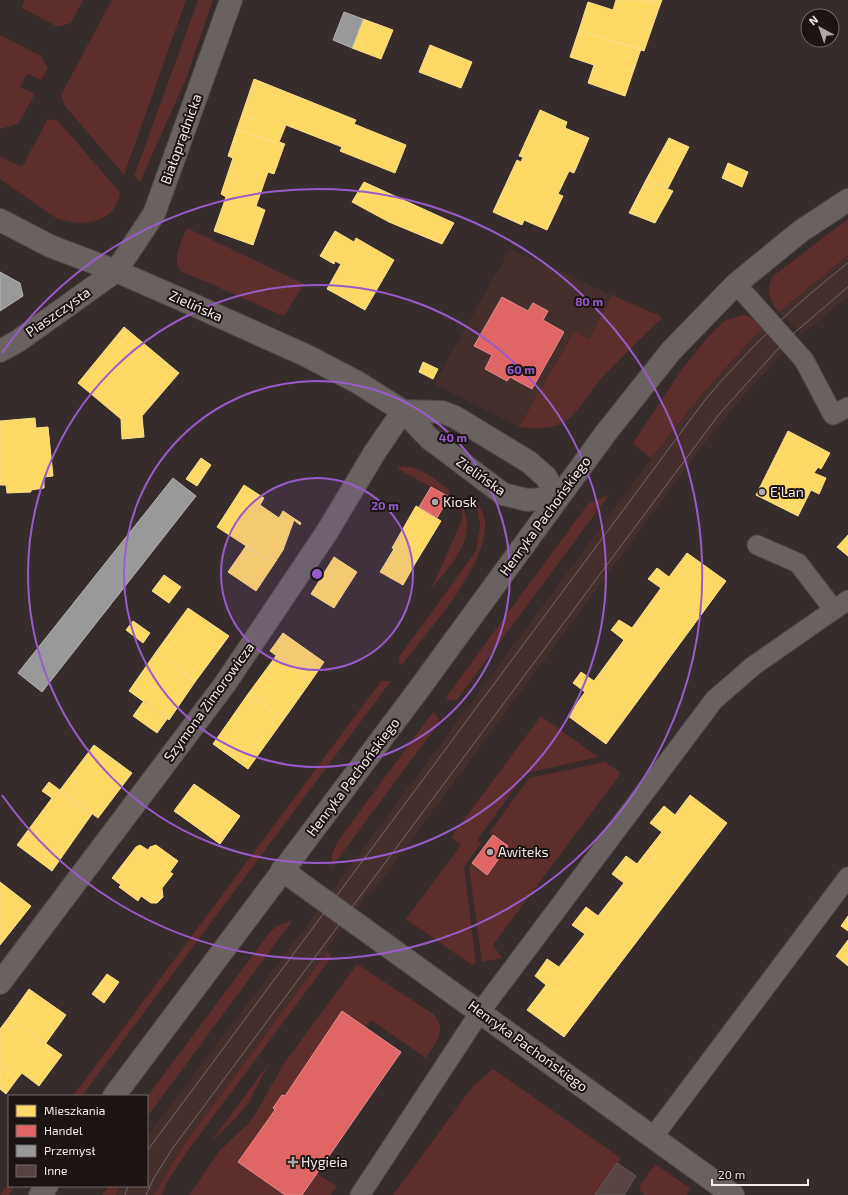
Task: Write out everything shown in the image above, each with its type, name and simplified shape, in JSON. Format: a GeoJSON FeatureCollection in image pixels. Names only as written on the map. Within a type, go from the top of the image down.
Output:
{"type":"FeatureCollection","features":[{"type":"Feature","properties":{"kind":"street","name":"Białoprądnicka"},"geometry":{"type":"LineString","coordinates":[[116,271],[154,214],[231,0]]}},
{"type":"Feature","properties":{"kind":"street","name":"Henryka Pachońskiego"},"geometry":{"type":"LineString","coordinates":[[115,1095],[419,689],[605,434],[671,351],[736,284],[801,231],[848,200]]}},
{"type":"Feature","properties":{"kind":"street","name":"Zielińska"},"geometry":{"type":"LineString","coordinates":[[0,220],[50,246],[116,271],[305,355],[357,382],[403,410],[430,439],[503,494],[527,500],[558,498],[546,477],[529,462],[455,417],[442,412],[403,410]]}},
{"type":"Feature","properties":{"kind":"street","name":"Piaszczysta"},"geometry":{"type":"LineString","coordinates":[[0,351],[18,341],[116,271]]}},
{"type":"Feature","properties":{"kind":"street","name":"Szymona Zimorowicza"},"geometry":{"type":"LineString","coordinates":[[0,983],[225,684],[327,532],[375,452],[403,410]]}},
{"type":"Feature","properties":{"kind":"street","name":"Henryka Pachońskiego"},"geometry":{"type":"LineString","coordinates":[[282,870],[734,1195]]}},
{"type":"Feature","properties":{"kind":"street"},"geometry":{"type":"LineString","coordinates":[[40,1195],[46,1187]]}},
{"type":"Feature","properties":{"kind":"lane"},"geometry":{"type":"LineString","coordinates":[[736,284],[804,360],[833,415],[848,407]]}},
{"type":"Feature","properties":{"kind":"lane"},"geometry":{"type":"LineString","coordinates":[[360,1195],[480,1012],[714,700],[753,666],[841,605],[803,567],[792,559],[757,546]]}},
{"type":"Feature","properties":{"kind":"lane"},"geometry":{"type":"LineString","coordinates":[[653,1136],[848,877]]}},
{"type":"Feature","properties":{"kind":"shaded area"},"geometry":{"type":"Polygon","coordinates":[[[24,0],[83,0],[71,23],[58,27],[22,8],[24,0]]]}},
{"type":"Feature","properties":{"kind":"shaded area"},"geometry":{"type":"Polygon","coordinates":[[[112,0],[186,0],[124,175],[65,106],[61,95],[112,0]]]}},
{"type":"Feature","properties":{"kind":"shaded area"},"geometry":{"type":"Polygon","coordinates":[[[198,0],[213,0],[185,81],[140,182],[134,176],[198,0]]]}},
{"type":"Feature","properties":{"kind":"shaded area"},"geometry":{"type":"Polygon","coordinates":[[[0,35],[41,56],[48,68],[41,80],[27,74],[20,87],[35,94],[18,124],[0,129],[0,35]]]}},
{"type":"Feature","properties":{"kind":"shaded area"},"geometry":{"type":"Polygon","coordinates":[[[48,119],[58,121],[119,191],[120,195],[113,210],[101,219],[86,223],[78,223],[56,218],[0,179],[0,156],[22,167],[48,119]]]}},
{"type":"Feature","properties":{"kind":"shaded area"},"geometry":{"type":"Polygon","coordinates":[[[848,219],[848,255],[779,312],[769,295],[769,286],[773,276],[848,219]]]}},
{"type":"Feature","properties":{"kind":"shaded area"},"geometry":{"type":"Polygon","coordinates":[[[187,228],[304,284],[284,316],[183,272],[179,268],[177,255],[187,228]]]}},
{"type":"Feature","properties":{"kind":"shaded area"},"geometry":{"type":"Polygon","coordinates":[[[510,249],[612,295],[589,339],[574,332],[519,427],[434,384],[510,249]]]}},
{"type":"Feature","properties":{"kind":"shaded area"},"geometry":{"type":"Polygon","coordinates":[[[848,255],[848,297],[802,335],[779,312],[848,255]]]}},
{"type":"Feature","properties":{"kind":"shaded area"},"geometry":{"type":"Polygon","coordinates":[[[612,295],[662,318],[599,381],[572,416],[555,426],[535,429],[519,427],[574,332],[589,339],[612,295]]]}},
{"type":"Feature","properties":{"kind":"shaded area"},"geometry":{"type":"Polygon","coordinates":[[[741,315],[748,316],[753,319],[762,328],[701,395],[651,459],[633,443],[682,369],[707,338],[724,321],[741,315]]]}},
{"type":"Feature","properties":{"kind":"shaded area"},"geometry":{"type":"Polygon","coordinates":[[[762,328],[784,352],[745,394],[704,444],[373,892],[370,891],[327,949],[328,951],[187,1140],[154,1195],[116,1195],[120,1187],[148,1187],[149,1134],[302,931],[651,459],[701,395],[762,328]]]}},
{"type":"Feature","properties":{"kind":"shaded area"},"geometry":{"type":"Polygon","coordinates":[[[407,466],[420,470],[450,490],[449,497],[398,469],[400,467],[407,466]]]}},
{"type":"Feature","properties":{"kind":"shaded area"},"geometry":{"type":"Polygon","coordinates":[[[472,495],[481,508],[485,522],[483,539],[477,558],[467,578],[454,597],[402,665],[399,663],[399,657],[476,551],[480,526],[478,513],[471,497],[472,495]]]}},
{"type":"Feature","properties":{"kind":"shaded area"},"geometry":{"type":"Polygon","coordinates":[[[609,495],[457,700],[450,700],[446,697],[588,504],[609,495]]]}},
{"type":"Feature","properties":{"kind":"shaded area"},"geometry":{"type":"Polygon","coordinates":[[[457,498],[464,511],[467,524],[466,536],[456,558],[431,590],[462,520],[462,510],[455,503],[457,498]]]}},
{"type":"Feature","properties":{"kind":"shaded area"},"geometry":{"type":"Polygon","coordinates":[[[381,681],[391,681],[83,1095],[74,1095],[381,681]]]}},
{"type":"Feature","properties":{"kind":"shaded area"},"geometry":{"type":"Polygon","coordinates":[[[433,712],[437,716],[439,723],[332,867],[332,855],[337,842],[433,712]]]}},
{"type":"Feature","properties":{"kind":"shaded area"},"geometry":{"type":"Polygon","coordinates":[[[541,716],[598,757],[526,773],[477,840],[481,843],[464,867],[476,963],[472,965],[406,919],[461,845],[451,837],[541,716]]]}},
{"type":"Feature","properties":{"kind":"shaded area"},"geometry":{"type":"Polygon","coordinates":[[[605,762],[621,773],[493,945],[502,958],[482,962],[469,867],[472,863],[487,874],[507,846],[489,833],[529,778],[605,762]]]}},
{"type":"Feature","properties":{"kind":"shaded area"},"geometry":{"type":"Polygon","coordinates":[[[293,920],[148,1116],[148,1096],[270,932],[277,926],[293,920]]]}},
{"type":"Feature","properties":{"kind":"shaded area"},"geometry":{"type":"Polygon","coordinates":[[[328,951],[331,958],[189,1149],[167,1182],[162,1195],[154,1195],[187,1140],[328,951]]]}},
{"type":"Feature","properties":{"kind":"shaded area"},"geometry":{"type":"Polygon","coordinates":[[[357,964],[433,1014],[440,1026],[440,1031],[437,1041],[426,1058],[371,1020],[365,1027],[342,1011],[285,1096],[273,1108],[275,1110],[238,1162],[285,1195],[189,1195],[220,1150],[248,1124],[256,1113],[283,1065],[357,964]]]}},
{"type":"Feature","properties":{"kind":"shaded area"},"geometry":{"type":"Polygon","coordinates":[[[269,1063],[249,1102],[236,1118],[210,1143],[269,1063]]]}},
{"type":"Feature","properties":{"kind":"shaded area"},"geometry":{"type":"Polygon","coordinates":[[[493,1069],[621,1158],[595,1195],[393,1195],[473,1086],[493,1069]]]}},
{"type":"Feature","properties":{"kind":"shaded area"},"geometry":{"type":"Polygon","coordinates":[[[655,1164],[690,1188],[687,1195],[645,1195],[641,1192],[639,1187],[655,1164]]]}},
{"type":"Feature","properties":{"kind":"shaded area"},"geometry":{"type":"Polygon","coordinates":[[[317,1174],[337,1186],[331,1195],[302,1195],[317,1174]]]}},
{"type":"Feature","properties":{"kind":"shaded area"},"geometry":{"type":"Polygon","coordinates":[[[8,1184],[8,1187],[14,1187],[9,1195],[0,1195],[8,1184]]]}},
{"type":"Feature","properties":{"kind":"shaded area"},"geometry":{"type":"Polygon","coordinates":[[[108,1187],[120,1187],[116,1195],[102,1195],[108,1187]]]}},
{"type":"Feature","properties":{"kind":"building: Mieszkania"},"geometry":{"type":"Polygon","coordinates":[[[616,0],[643,0],[660,5],[644,51],[579,30],[588,2],[613,10],[616,0]]]}},
{"type":"Feature","properties":{"kind":"building: Mieszkania"},"geometry":{"type":"Polygon","coordinates":[[[643,0],[662,0],[660,5],[643,0]]]}},
{"type":"Feature","properties":{"kind":"building: Mieszkania"},"geometry":{"type":"Polygon","coordinates":[[[363,19],[393,30],[381,59],[352,48],[363,19]]]}},
{"type":"Feature","properties":{"kind":"building: Mieszkania"},"geometry":{"type":"Polygon","coordinates":[[[579,30],[641,49],[625,96],[588,83],[594,65],[570,57],[579,30]]]}},
{"type":"Feature","properties":{"kind":"building: Mieszkania"},"geometry":{"type":"Polygon","coordinates":[[[430,45],[472,62],[461,88],[419,72],[430,45]]]}},
{"type":"Feature","properties":{"kind":"building: Mieszkania"},"geometry":{"type":"Polygon","coordinates":[[[254,79],[356,120],[354,124],[406,145],[395,173],[340,151],[342,147],[286,125],[279,142],[285,144],[284,146],[237,129],[254,79]]]}},
{"type":"Feature","properties":{"kind":"building: Mieszkania"},"geometry":{"type":"Polygon","coordinates":[[[540,110],[567,122],[565,128],[589,138],[574,173],[569,171],[558,194],[563,196],[547,230],[524,220],[522,225],[493,212],[517,160],[521,162],[523,157],[519,156],[540,110]]]}},
{"type":"Feature","properties":{"kind":"building: Mieszkania"},"geometry":{"type":"Polygon","coordinates":[[[237,129],[284,146],[274,174],[268,172],[256,206],[265,210],[253,245],[214,231],[226,197],[221,194],[233,158],[228,156],[237,129]]]}},
{"type":"Feature","properties":{"kind":"building: Mieszkania"},"geometry":{"type":"Polygon","coordinates":[[[669,138],[689,147],[668,188],[646,180],[669,138]]]}},
{"type":"Feature","properties":{"kind":"building: Mieszkania"},"geometry":{"type":"Polygon","coordinates":[[[728,163],[748,172],[742,187],[722,178],[728,163]]]}},
{"type":"Feature","properties":{"kind":"building: Mieszkania"},"geometry":{"type":"Polygon","coordinates":[[[646,180],[673,191],[655,223],[629,213],[646,180]]]}},
{"type":"Feature","properties":{"kind":"building: Mieszkania"},"geometry":{"type":"Polygon","coordinates":[[[364,182],[454,223],[442,244],[389,222],[352,202],[364,182]]]}},
{"type":"Feature","properties":{"kind":"building: Mieszkania"},"geometry":{"type":"Polygon","coordinates":[[[335,231],[354,242],[356,238],[394,260],[365,310],[327,289],[341,264],[335,261],[334,264],[320,256],[335,231]]]}},
{"type":"Feature","properties":{"kind":"building: Mieszkania"},"geometry":{"type":"Polygon","coordinates":[[[124,327],[179,373],[142,416],[144,437],[122,439],[121,419],[78,383],[124,327]]]}},
{"type":"Feature","properties":{"kind":"building: Mieszkania"},"geometry":{"type":"Polygon","coordinates":[[[423,362],[438,369],[433,379],[419,372],[423,362]]]}},
{"type":"Feature","properties":{"kind":"building: Mieszkania"},"geometry":{"type":"Polygon","coordinates":[[[35,418],[36,428],[48,427],[53,476],[44,477],[44,488],[31,490],[31,492],[7,493],[6,485],[0,485],[0,421],[35,418]]]}},
{"type":"Feature","properties":{"kind":"building: Mieszkania"},"geometry":{"type":"Polygon","coordinates":[[[788,431],[830,453],[821,469],[818,467],[814,473],[826,478],[819,494],[811,490],[798,516],[756,495],[788,431]]]}},
{"type":"Feature","properties":{"kind":"building: Mieszkania"},"geometry":{"type":"Polygon","coordinates":[[[201,458],[211,465],[197,486],[186,479],[201,458]]]}},
{"type":"Feature","properties":{"kind":"building: Mieszkania"},"geometry":{"type":"Polygon","coordinates":[[[244,485],[264,498],[260,505],[279,518],[283,511],[301,523],[300,525],[294,520],[283,550],[274,564],[217,527],[244,485]]]}},
{"type":"Feature","properties":{"kind":"building: Mieszkania"},"geometry":{"type":"Polygon","coordinates":[[[416,506],[441,521],[416,562],[392,548],[416,506]]]}},
{"type":"Feature","properties":{"kind":"building: Mieszkania"},"geometry":{"type":"Polygon","coordinates":[[[848,535],[848,556],[837,547],[848,535]]]}},
{"type":"Feature","properties":{"kind":"building: Mieszkania"},"geometry":{"type":"Polygon","coordinates":[[[246,546],[274,564],[256,591],[228,572],[246,546]]]}},
{"type":"Feature","properties":{"kind":"building: Mieszkania"},"geometry":{"type":"Polygon","coordinates":[[[394,549],[416,562],[403,585],[380,572],[394,549]]]}},
{"type":"Feature","properties":{"kind":"building: Mieszkania"},"geometry":{"type":"Polygon","coordinates":[[[687,553],[726,581],[606,744],[568,716],[585,692],[573,683],[581,672],[594,681],[624,640],[611,630],[619,620],[632,628],[661,588],[648,579],[657,568],[669,577],[687,553]]]}},
{"type":"Feature","properties":{"kind":"building: Mieszkania"},"geometry":{"type":"Polygon","coordinates":[[[334,557],[357,572],[334,608],[311,594],[334,557]]]}},
{"type":"Feature","properties":{"kind":"building: Mieszkania"},"geometry":{"type":"Polygon","coordinates":[[[164,575],[181,587],[169,603],[152,591],[164,575]]]}},
{"type":"Feature","properties":{"kind":"building: Mieszkania"},"geometry":{"type":"Polygon","coordinates":[[[188,608],[229,636],[195,682],[156,652],[188,608]]]}},
{"type":"Feature","properties":{"kind":"building: Mieszkania"},"geometry":{"type":"Polygon","coordinates":[[[133,621],[150,633],[143,643],[126,630],[133,621]]]}},
{"type":"Feature","properties":{"kind":"building: Mieszkania"},"geometry":{"type":"Polygon","coordinates":[[[283,633],[324,662],[311,681],[270,651],[283,633]]]}},
{"type":"Feature","properties":{"kind":"building: Mieszkania"},"geometry":{"type":"Polygon","coordinates":[[[156,652],[195,682],[169,720],[129,691],[156,652]]]}},
{"type":"Feature","properties":{"kind":"building: Mieszkania"},"geometry":{"type":"Polygon","coordinates":[[[276,656],[311,681],[284,719],[248,694],[276,656]]]}},
{"type":"Feature","properties":{"kind":"building: Mieszkania"},"geometry":{"type":"Polygon","coordinates":[[[248,694],[284,719],[248,769],[213,744],[248,694]]]}},
{"type":"Feature","properties":{"kind":"building: Mieszkania"},"geometry":{"type":"Polygon","coordinates":[[[143,702],[167,719],[157,733],[133,716],[143,702]]]}},
{"type":"Feature","properties":{"kind":"building: Mieszkania"},"geometry":{"type":"Polygon","coordinates":[[[94,745],[132,773],[98,818],[60,790],[94,745]]]}},
{"type":"Feature","properties":{"kind":"building: Mieszkania"},"geometry":{"type":"Polygon","coordinates":[[[49,782],[92,814],[52,871],[17,845],[52,798],[42,791],[49,782]]]}},
{"type":"Feature","properties":{"kind":"building: Mieszkania"},"geometry":{"type":"Polygon","coordinates":[[[194,784],[240,816],[220,844],[174,811],[194,784]]]}},
{"type":"Feature","properties":{"kind":"building: Mieszkania"},"geometry":{"type":"Polygon","coordinates":[[[690,795],[727,823],[564,1037],[527,1010],[546,985],[535,976],[547,959],[559,967],[585,934],[572,925],[586,907],[598,916],[624,883],[612,874],[626,856],[637,864],[662,832],[650,823],[664,806],[675,815],[690,795]]]}},
{"type":"Feature","properties":{"kind":"building: Mieszkania"},"geometry":{"type":"Polygon","coordinates":[[[140,845],[148,850],[150,847],[156,845],[178,861],[170,872],[173,874],[162,888],[163,897],[157,903],[151,903],[141,896],[138,901],[119,887],[121,885],[112,878],[136,847],[140,845]]]}},
{"type":"Feature","properties":{"kind":"building: Mieszkania"},"geometry":{"type":"Polygon","coordinates":[[[0,882],[31,906],[0,945],[0,882]]]}},
{"type":"Feature","properties":{"kind":"building: Mieszkania"},"geometry":{"type":"Polygon","coordinates":[[[848,916],[848,931],[841,926],[848,916]]]}},
{"type":"Feature","properties":{"kind":"building: Mieszkania"},"geometry":{"type":"Polygon","coordinates":[[[848,940],[848,966],[836,956],[848,940]]]}},
{"type":"Feature","properties":{"kind":"building: Mieszkania"},"geometry":{"type":"Polygon","coordinates":[[[107,974],[119,982],[104,1003],[92,994],[107,974]]]}},
{"type":"Feature","properties":{"kind":"building: Mieszkania"},"geometry":{"type":"Polygon","coordinates":[[[29,989],[66,1015],[46,1043],[9,1017],[29,989]]]}},
{"type":"Feature","properties":{"kind":"building: Mieszkania"},"geometry":{"type":"Polygon","coordinates":[[[9,1017],[62,1055],[39,1086],[22,1073],[17,1079],[0,1067],[0,1029],[9,1017]]]}},
{"type":"Feature","properties":{"kind":"building: Mieszkania"},"geometry":{"type":"Polygon","coordinates":[[[0,1067],[17,1079],[6,1094],[0,1089],[0,1067]]]}},
{"type":"Feature","properties":{"kind":"building: Handel"},"geometry":{"type":"Polygon","coordinates":[[[502,297],[528,311],[533,303],[548,311],[543,320],[564,332],[532,389],[510,377],[507,381],[485,369],[492,355],[474,346],[502,297]]]}},
{"type":"Feature","properties":{"kind":"building: Handel"},"geometry":{"type":"Polygon","coordinates":[[[431,487],[449,497],[437,518],[419,507],[431,487]]]}},
{"type":"Feature","properties":{"kind":"building: Handel"},"geometry":{"type":"Polygon","coordinates":[[[493,835],[508,846],[487,875],[472,863],[493,835]]]}},
{"type":"Feature","properties":{"kind":"building: Handel"},"geometry":{"type":"Polygon","coordinates":[[[342,1011],[401,1052],[302,1195],[285,1195],[238,1162],[275,1110],[273,1108],[282,1095],[285,1096],[342,1011]]]}},
{"type":"Feature","properties":{"kind":"building: Przemysł"},"geometry":{"type":"Polygon","coordinates":[[[344,12],[363,19],[352,48],[333,40],[344,12]]]}},
{"type":"Feature","properties":{"kind":"building: Przemysł"},"geometry":{"type":"Polygon","coordinates":[[[0,272],[20,283],[23,296],[0,311],[0,272]]]}},
{"type":"Feature","properties":{"kind":"building: Przemysł"},"geometry":{"type":"Polygon","coordinates":[[[173,478],[196,496],[42,692],[18,673],[173,478]]]}},
{"type":"Feature","properties":{"kind":"building: Inne"},"geometry":{"type":"Polygon","coordinates":[[[617,1163],[636,1176],[624,1195],[595,1195],[617,1163]]]}},
{"type":"Feature","properties":{"kind":"tram line"},"geometry":{"type":"LineString","coordinates":[[148,1150],[705,400],[755,345],[809,295],[848,263]]}},
{"type":"Feature","properties":{"kind":"tram line"},"geometry":{"type":"LineString","coordinates":[[146,1195],[154,1178],[172,1149],[720,413],[787,339],[848,287]]}},
{"type":"Feature","properties":{"kind":"tram line"},"geometry":{"type":"LineString","coordinates":[[125,1195],[128,1187]]}},
{"type":"Feature","properties":{"kind":"place","name":"E'Lan"},"geometry":{"type":"Point","coordinates":[762,492]}},
{"type":"Feature","properties":{"kind":"place","name":"Kiosk"},"geometry":{"type":"Point","coordinates":[435,502]}},
{"type":"Feature","properties":{"kind":"place","name":"Awiteks"},"geometry":{"type":"Point","coordinates":[490,852]}},
{"type":"Feature","properties":{"kind":"place","name":"Hygieia"},"geometry":{"type":"Point","coordinates":[293,1162]}}]}
